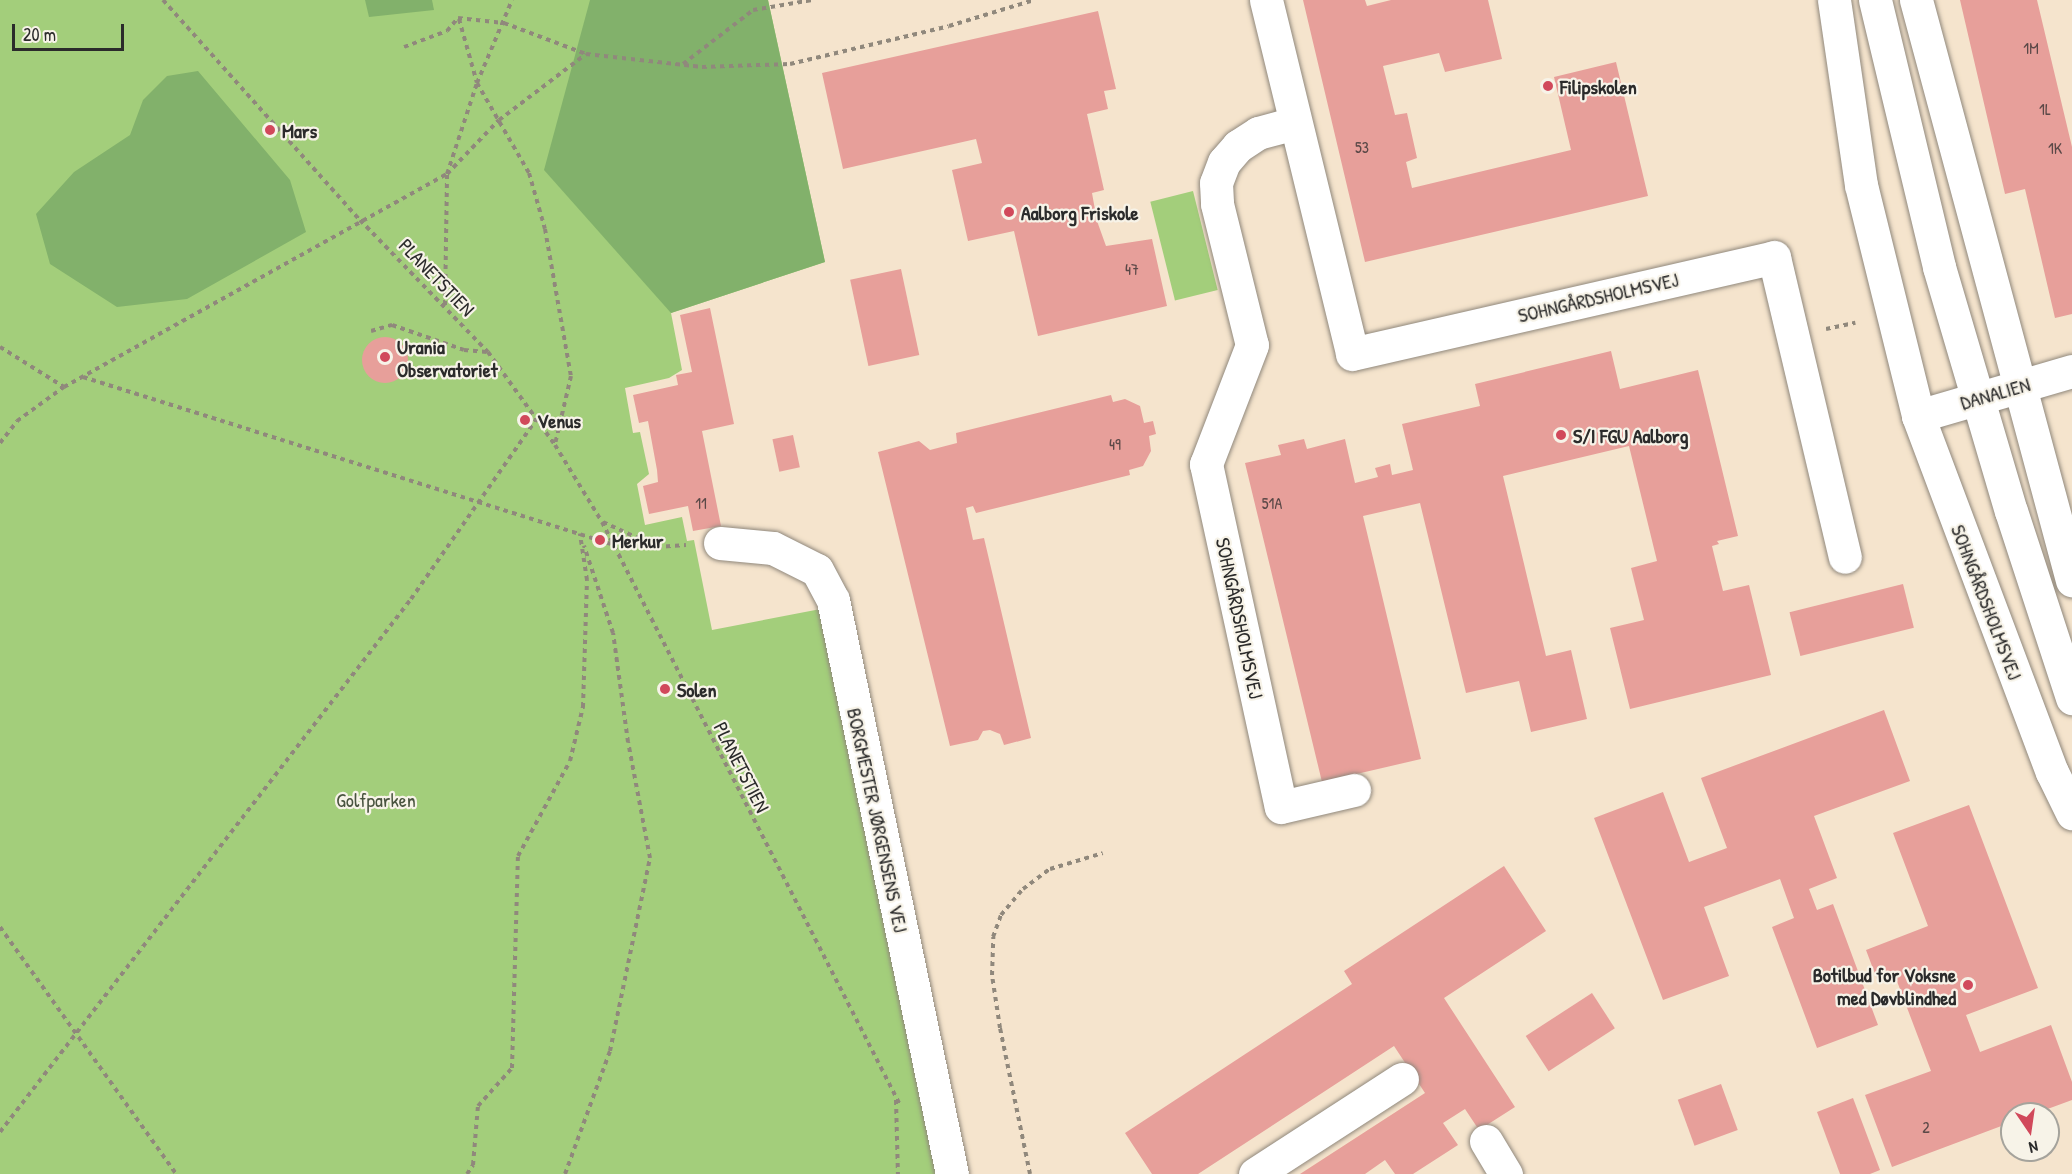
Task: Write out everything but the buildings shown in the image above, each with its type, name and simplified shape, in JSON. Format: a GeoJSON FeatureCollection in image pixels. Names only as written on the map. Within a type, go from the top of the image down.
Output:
{"type":"FeatureCollection","features":[{"type":"Feature","properties":{"kind":"street","name":"SOHNGÅRDSHOLMSVEJ"},"geometry":{"type":"LineString","coordinates":[[1266,0],[1353,354],[1774,257],[1845,557]]}},
{"type":"Feature","properties":{"kind":"street","name":"SOHNGÅRDSHOLMSVEJ"},"geometry":{"type":"LineString","coordinates":[[1834,0],[1861,185],[1918,416],[1949,506],[2052,772],[2072,813]]}},
{"type":"Feature","properties":{"kind":"street"},"geometry":{"type":"LineString","coordinates":[[1875,0],[1939,267],[2072,698]]}},
{"type":"Feature","properties":{"kind":"street"},"geometry":{"type":"LineString","coordinates":[[1916,0],[2072,580]]}},
{"type":"Feature","properties":{"kind":"street","name":"SOHNGÅRDSHOLMSVEJ"},"geometry":{"type":"LineString","coordinates":[[1295,123],[1258,134],[1239,146],[1224,162],[1216,183],[1217,204],[1252,345],[1206,464],[1281,807],[1354,790]]}},
{"type":"Feature","properties":{"kind":"street","name":"DANALIEN"},"geometry":{"type":"LineString","coordinates":[[1918,416],[2072,371]]}},
{"type":"Feature","properties":{"kind":"street","name":"BORGMESTER JØRGENSENS VEJ"},"geometry":{"type":"LineString","coordinates":[[720,543],[773,548],[817,570],[833,600],[952,1174]]}},
{"type":"Feature","properties":{"kind":"street"},"geometry":{"type":"LineString","coordinates":[[1256,1174],[1402,1079]]}},
{"type":"Feature","properties":{"kind":"street"},"geometry":{"type":"LineString","coordinates":[[1486,1141],[1506,1174]]}},
{"type":"Feature","properties":{"kind":"path","name":"PLANETSTIEN"},"geometry":{"type":"LineString","coordinates":[[163,0],[360,220],[446,305],[488,352],[555,445],[602,522],[611,544],[896,1099],[916,1121],[944,1134]]}},
{"type":"Feature","properties":{"kind":"path"},"geometry":{"type":"LineString","coordinates":[[446,305],[447,174],[477,83],[512,0]]}},
{"type":"Feature","properties":{"kind":"path"},"geometry":{"type":"LineString","coordinates":[[682,65],[753,10],[812,0]]}},
{"type":"Feature","properties":{"kind":"path"},"geometry":{"type":"LineString","coordinates":[[458,18],[504,23],[586,54],[682,65],[789,64],[948,26],[1034,0]]}},
{"type":"Feature","properties":{"kind":"path"},"geometry":{"type":"LineString","coordinates":[[404,47],[447,31],[458,18]]}},
{"type":"Feature","properties":{"kind":"path"},"geometry":{"type":"LineString","coordinates":[[458,18],[477,83],[530,172],[545,229],[571,376],[555,445]]}},
{"type":"Feature","properties":{"kind":"path"},"geometry":{"type":"LineString","coordinates":[[0,443],[16,422],[64,387],[360,220],[447,174],[499,120],[586,54]]}},
{"type":"Feature","properties":{"kind":"path"},"geometry":{"type":"LineString","coordinates":[[371,331],[392,325],[464,350],[488,352]]}},
{"type":"Feature","properties":{"kind":"path"},"geometry":{"type":"LineString","coordinates":[[0,347],[64,387]]}},
{"type":"Feature","properties":{"kind":"path"},"geometry":{"type":"LineString","coordinates":[[82,377],[480,500],[611,544]]}},
{"type":"Feature","properties":{"kind":"path"},"geometry":{"type":"LineString","coordinates":[[0,1132],[411,599],[536,420]]}},
{"type":"Feature","properties":{"kind":"path"},"geometry":{"type":"LineString","coordinates":[[602,522],[657,547],[720,543]]}},
{"type":"Feature","properties":{"kind":"path"},"geometry":{"type":"LineString","coordinates":[[467,1174],[473,1165],[478,1106],[512,1068],[518,856],[570,761],[583,707],[587,580],[580,534]]}},
{"type":"Feature","properties":{"kind":"path"},"geometry":{"type":"LineString","coordinates":[[566,1174],[610,1051],[650,858],[628,742],[614,633],[580,534]]}},
{"type":"Feature","properties":{"kind":"path"},"geometry":{"type":"LineString","coordinates":[[1030,1174],[1000,1028],[992,975],[993,937],[1001,915],[1023,889],[1050,869],[1103,853]]}},
{"type":"Feature","properties":{"kind":"path"},"geometry":{"type":"LineString","coordinates":[[0,927],[176,1174]]}},
{"type":"Feature","properties":{"kind":"path"},"geometry":{"type":"LineString","coordinates":[[896,1099],[898,1174]]}},
{"type":"Feature","properties":{"kind":"green space","name":"Golfparken"},"geometry":{"type":"Polygon","coordinates":[[[0,0],[768,0],[825,262],[671,313],[682,370],[669,378],[625,388],[633,433],[640,432],[649,474],[637,484],[645,525],[682,517],[687,541],[694,540],[712,630],[831,607],[948,1174],[0,1174],[0,0]]]}},
{"type":"Feature","properties":{"kind":"green space"},"geometry":{"type":"Polygon","coordinates":[[[365,0],[432,0],[434,10],[369,17],[365,0]]]}},
{"type":"Feature","properties":{"kind":"green space"},"geometry":{"type":"Polygon","coordinates":[[[590,0],[768,0],[825,262],[671,313],[544,170],[590,0]]]}},
{"type":"Feature","properties":{"kind":"green space"},"geometry":{"type":"Polygon","coordinates":[[[198,71],[290,180],[306,232],[187,299],[117,307],[50,264],[36,214],[74,172],[130,135],[143,100],[167,76],[198,71]]]}},
{"type":"Feature","properties":{"kind":"green space"},"geometry":{"type":"Polygon","coordinates":[[[1193,191],[1218,290],[1175,301],[1150,202],[1193,191]]]}},
{"type":"Feature","properties":{"kind":"place","name":"Filipskolen"},"geometry":{"type":"Point","coordinates":[1548,86]}},
{"type":"Feature","properties":{"kind":"place","name":"Mars"},"geometry":{"type":"Point","coordinates":[270,130]}},
{"type":"Feature","properties":{"kind":"place","name":"Aalborg Friskole"},"geometry":{"type":"Point","coordinates":[1009,212]}},
{"type":"Feature","properties":{"kind":"place","name":"Urania Observatoriet"},"geometry":{"type":"Point","coordinates":[385,357]}},
{"type":"Feature","properties":{"kind":"place","name":"Venus"},"geometry":{"type":"Point","coordinates":[525,420]}},
{"type":"Feature","properties":{"kind":"place","name":"S/I FGU Aalborg"},"geometry":{"type":"Point","coordinates":[1561,435]}},
{"type":"Feature","properties":{"kind":"place","name":"Merkur"},"geometry":{"type":"Point","coordinates":[600,540]}},
{"type":"Feature","properties":{"kind":"place","name":"Solen"},"geometry":{"type":"Point","coordinates":[665,689]}},
{"type":"Feature","properties":{"kind":"place","name":"Botilbud for Voksne med Døvblindhed"},"geometry":{"type":"Point","coordinates":[1968,985]}}]}
